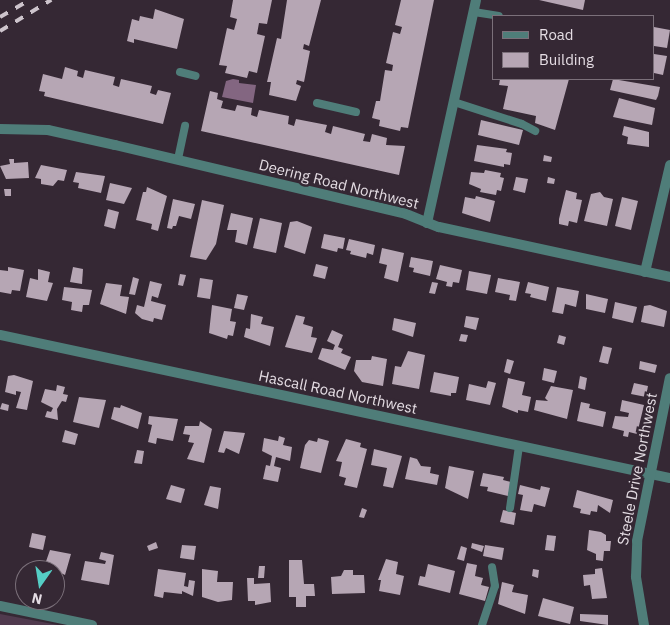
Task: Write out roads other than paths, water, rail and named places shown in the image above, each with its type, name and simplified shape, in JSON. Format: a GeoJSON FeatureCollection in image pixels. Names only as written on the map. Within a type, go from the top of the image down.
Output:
{"type":"FeatureCollection","features":[{"type":"Feature","properties":{"kind":"street"},"geometry":{"type":"LineString","coordinates":[[427,223],[476,0]]}},
{"type":"Feature","properties":{"kind":"street","name":"Deering Road Northwest"},"geometry":{"type":"LineString","coordinates":[[0,129],[48,130],[406,214],[427,223],[670,277]]}},
{"type":"Feature","properties":{"kind":"street"},"geometry":{"type":"LineString","coordinates":[[645,272],[670,165]]}},
{"type":"Feature","properties":{"kind":"street","name":"Hascall Road Northwest"},"geometry":{"type":"LineString","coordinates":[[0,336],[670,478]]}},
{"type":"Feature","properties":{"kind":"street","name":"Steele Drive Northwest"},"geometry":{"type":"LineString","coordinates":[[644,625],[636,577],[637,541],[670,378]]}},
{"type":"Feature","properties":{"kind":"street"},"geometry":{"type":"LineString","coordinates":[[0,606],[92,625]]}},
{"type":"Feature","properties":{"kind":"lane"},"geometry":{"type":"LineString","coordinates":[[474,12],[494,15]]}},
{"type":"Feature","properties":{"kind":"lane"},"geometry":{"type":"LineString","coordinates":[[180,72],[196,76]]}},
{"type":"Feature","properties":{"kind":"lane"},"geometry":{"type":"LineString","coordinates":[[454,102],[522,124],[535,132]]}},
{"type":"Feature","properties":{"kind":"lane"},"geometry":{"type":"LineString","coordinates":[[317,103],[356,112]]}},
{"type":"Feature","properties":{"kind":"lane"},"geometry":{"type":"LineString","coordinates":[[178,160],[185,126]]}},
{"type":"Feature","properties":{"kind":"lane"},"geometry":{"type":"LineString","coordinates":[[510,508],[520,446]]}},
{"type":"Feature","properties":{"kind":"lane"},"geometry":{"type":"LineString","coordinates":[[482,625],[494,586],[492,568]]}},
{"type":"Feature","properties":{"kind":"railway"},"geometry":{"type":"LineString","coordinates":[[0,17],[29,0]]}},
{"type":"Feature","properties":{"kind":"railway"},"geometry":{"type":"LineString","coordinates":[[0,31],[51,0]]}}]}
